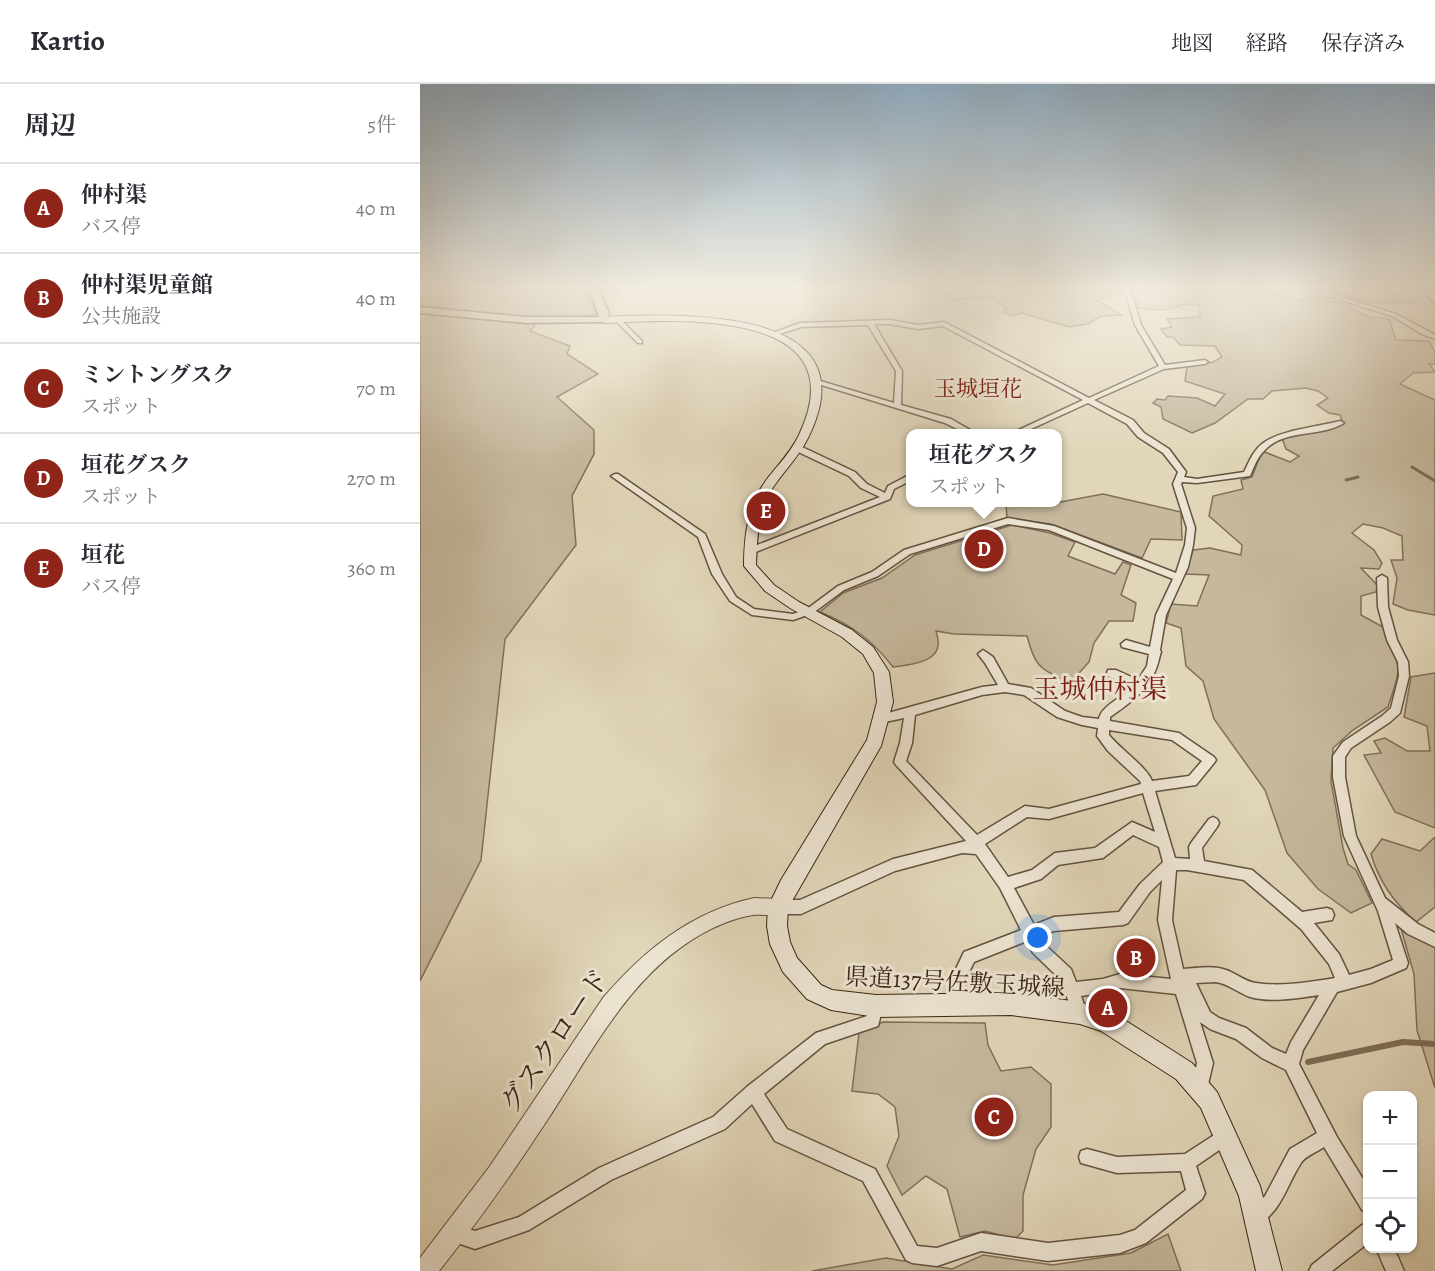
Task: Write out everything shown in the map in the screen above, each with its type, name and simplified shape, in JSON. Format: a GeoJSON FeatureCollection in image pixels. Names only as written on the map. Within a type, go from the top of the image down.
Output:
{"type":"FeatureCollection","features":[{"type":"Feature","properties":{"kind":"main road"},"geometry":{"type":"LineString","coordinates":[[789,343],[804,352],[817,382]]}},
{"type":"Feature","properties":{"kind":"main road","name":"県道137号佐敷玉城線"},"geometry":{"type":"LineString","coordinates":[[817,382],[813,408],[803,438],[763,494],[756,515],[750,566],[759,580],[776,594],[849,633],[864,646],[878,665],[883,677],[886,693],[885,718],[875,741],[788,886],[778,907],[777,926],[780,944],[790,965],[814,992],[831,1000],[876,1006],[1011,1004],[1080,1013],[1107,1022],[1184,1071],[1209,1100],[1251,1195],[1269,1271]]}},
{"type":"Feature","properties":{"kind":"street"},"geometry":{"type":"LineString","coordinates":[[882,343],[899,371],[897,406]]}},
{"type":"Feature","properties":{"kind":"street"},"geometry":{"type":"LineString","coordinates":[[980,343],[1130,422],[1141,435],[1163,448],[1182,472],[1177,484],[1191,528],[1183,567],[1161,615],[1152,667],[1140,686],[1105,715],[1103,736],[1112,748],[1145,778],[1170,864],[1165,920],[1205,1063],[1200,1087]]}},
{"type":"Feature","properties":{"kind":"street"},"geometry":{"type":"LineString","coordinates":[[1150,343],[1163,367]]}},
{"type":"Feature","properties":{"kind":"street"},"geometry":{"type":"LineString","coordinates":[[1024,429],[1163,367],[1205,362]]}},
{"type":"Feature","properties":{"kind":"street"},"geometry":{"type":"LineString","coordinates":[[817,382],[948,421],[964,429]]}},
{"type":"Feature","properties":{"kind":"street"},"geometry":{"type":"LineString","coordinates":[[1180,479],[1197,481],[1247,474],[1259,450],[1270,439],[1322,430],[1340,423]]}},
{"type":"Feature","properties":{"kind":"street"},"geometry":{"type":"LineString","coordinates":[[797,448],[852,474],[864,486],[887,496]]}},
{"type":"Feature","properties":{"kind":"street"},"geometry":{"type":"LineString","coordinates":[[615,476],[702,536],[717,574],[733,599],[752,612],[793,617],[810,611],[841,588],[875,574],[907,552],[1008,521],[1051,528],[1178,577]]}},
{"type":"Feature","properties":{"kind":"street"},"geometry":{"type":"LineString","coordinates":[[750,551],[778,542],[887,496],[891,488],[906,480]]}},
{"type":"Feature","properties":{"kind":"street"},"geometry":{"type":"LineString","coordinates":[[1071,990],[1103,986],[1120,981],[1182,980],[1224,976],[1236,985],[1257,991],[1319,988],[1389,971],[1401,963],[1380,900],[1350,836],[1338,777],[1339,756],[1347,745],[1386,720],[1396,710],[1404,676],[1403,662],[1392,640],[1383,607],[1382,578]]}},
{"type":"Feature","properties":{"kind":"street"},"geometry":{"type":"LineString","coordinates":[[1126,644],[1155,652]]}},
{"type":"Feature","properties":{"kind":"street"},"geometry":{"type":"LineString","coordinates":[[983,654],[1005,687]]}},
{"type":"Feature","properties":{"kind":"street"},"geometry":{"type":"LineString","coordinates":[[1112,674],[1140,686]]}},
{"type":"Feature","properties":{"kind":"street"},"geometry":{"type":"LineString","coordinates":[[778,907],[801,907],[893,865],[962,847],[978,846],[1025,811],[1049,814],[1148,787],[1192,781],[1210,760],[1175,736],[1082,721],[1061,714],[1027,691],[1005,687],[982,691],[885,718]]}},
{"type":"Feature","properties":{"kind":"street"},"geometry":{"type":"LineString","coordinates":[[910,712],[906,743],[900,762],[978,846],[1005,884],[1038,948],[1066,974],[1080,1013]]}},
{"type":"Feature","properties":{"kind":"street"},"geometry":{"type":"LineString","coordinates":[[1198,866],[1195,847],[1213,823]]}},
{"type":"Feature","properties":{"kind":"street"},"geometry":{"type":"LineString","coordinates":[[1005,884],[1036,875],[1055,859],[1098,854],[1132,828],[1164,843]]}},
{"type":"Feature","properties":{"kind":"street"},"geometry":{"type":"LineString","coordinates":[[955,1005],[962,971],[969,957],[1054,924],[1123,918],[1145,888],[1170,864],[1247,874],[1299,919],[1334,959],[1339,984],[1296,1047],[1291,1065]]}},
{"type":"Feature","properties":{"kind":"street"},"geometry":{"type":"LineString","coordinates":[[1380,900],[1413,928],[1435,940]]}},
{"type":"Feature","properties":{"kind":"street","name":"グスクロード"},"geometry":{"type":"LineString","coordinates":[[424,1271],[455,1234],[630,980],[651,959],[695,928],[752,907],[778,907]]}},
{"type":"Feature","properties":{"kind":"street"},"geometry":{"type":"LineString","coordinates":[[1299,919],[1327,915]]}},
{"type":"Feature","properties":{"kind":"street"},"geometry":{"type":"LineString","coordinates":[[1182,980],[1205,1017],[1215,1024],[1241,1033],[1267,1053],[1291,1065],[1327,1136],[1365,1199]]}},
{"type":"Feature","properties":{"kind":"street"},"geometry":{"type":"LineString","coordinates":[[455,1234],[475,1240],[523,1224],[605,1174],[719,1123],[821,1038],[873,1021],[876,1006]]}},
{"type":"Feature","properties":{"kind":"street"},"geometry":{"type":"LineString","coordinates":[[754,1092],[781,1135],[869,1174],[912,1254],[936,1257],[981,1242],[1048,1252],[1120,1244],[1140,1237],[1196,1193],[1187,1162]]}},
{"type":"Feature","properties":{"kind":"street"},"geometry":{"type":"LineString","coordinates":[[1087,1157],[1117,1165],[1187,1162],[1225,1136]]}},
{"type":"Feature","properties":{"kind":"street"},"geometry":{"type":"LineString","coordinates":[[1256,1216],[1271,1202],[1296,1155],[1327,1136]]}},
{"type":"Feature","properties":{"kind":"street"},"geometry":{"type":"LineString","coordinates":[[1318,1271],[1363,1235]]}},
{"type":"Feature","properties":{"kind":"street"},"geometry":{"type":"LineString","coordinates":[[1387,1253],[1395,1271]]}},
{"type":"Feature","properties":{"kind":"shaded area"},"geometry":{"type":"Polygon","coordinates":[[[420,343],[563,343],[570,346],[567,354],[598,374],[557,397],[594,430],[594,454],[572,496],[576,545],[505,639],[481,860],[420,981],[420,343]]]}},
{"type":"Feature","properties":{"kind":"shaded area"},"geometry":{"type":"Polygon","coordinates":[[[1179,343],[1430,343],[1435,352],[1435,364],[1429,364],[1435,372],[1413,373],[1400,384],[1435,400],[1435,615],[1408,610],[1393,604],[1397,578],[1391,560],[1403,560],[1402,536],[1383,528],[1363,524],[1352,533],[1374,550],[1382,563],[1379,569],[1361,568],[1378,586],[1376,592],[1361,596],[1361,615],[1383,627],[1398,670],[1388,707],[1353,730],[1333,748],[1331,781],[1343,848],[1348,864],[1356,870],[1372,903],[1351,913],[1318,889],[1287,853],[1265,790],[1214,719],[1203,681],[1186,666],[1181,628],[1166,623],[1171,604],[1197,606],[1209,575],[1186,574],[1193,550],[1210,548],[1241,555],[1242,545],[1209,516],[1213,496],[1243,489],[1241,480],[1252,477],[1262,451],[1290,462],[1299,456],[1286,449],[1282,438],[1325,431],[1343,423],[1340,415],[1329,413],[1317,405],[1328,398],[1318,391],[1306,388],[1272,391],[1263,399],[1248,399],[1215,423],[1192,433],[1163,419],[1161,407],[1153,403],[1157,399],[1165,400],[1168,396],[1197,398],[1215,406],[1225,394],[1185,381],[1187,367],[1213,362],[1222,357],[1215,346],[1179,343]]]}},
{"type":"Feature","properties":{"kind":"shaded area"},"geometry":{"type":"Polygon","coordinates":[[[1103,494],[1181,512],[1182,540],[1151,539],[1142,558],[1051,524],[1007,518],[1006,507],[1062,507],[1062,502],[1103,494]]]}},
{"type":"Feature","properties":{"kind":"shaded area"},"geometry":{"type":"Polygon","coordinates":[[[1012,525],[1050,533],[1075,542],[1068,556],[1115,574],[1123,562],[1131,565],[1121,595],[1136,603],[1133,621],[1109,621],[1094,643],[1089,662],[1070,683],[1052,674],[1037,662],[1027,636],[954,634],[936,631],[938,643],[933,656],[920,662],[893,667],[861,634],[820,612],[843,593],[882,578],[915,555],[1012,525]]]}},
{"type":"Feature","properties":{"kind":"shaded area"},"geometry":{"type":"Polygon","coordinates":[[[1435,673],[1435,828],[1395,812],[1364,755],[1381,753],[1374,741],[1385,738],[1407,751],[1430,751],[1427,726],[1404,717],[1411,677],[1435,673]]]}},
{"type":"Feature","properties":{"kind":"shaded area"},"geometry":{"type":"Polygon","coordinates":[[[1435,837],[1435,907],[1416,922],[1388,891],[1378,874],[1371,854],[1382,839],[1420,851],[1435,837]]]}},
{"type":"Feature","properties":{"kind":"shaded area"},"geometry":{"type":"Polygon","coordinates":[[[1400,925],[1435,945],[1435,1088],[1417,1030],[1414,974],[1400,925]]]}},
{"type":"Feature","properties":{"kind":"shaded area"},"geometry":{"type":"Polygon","coordinates":[[[883,1022],[985,1023],[988,1045],[1001,1071],[1031,1067],[1051,1084],[1051,1127],[1036,1149],[1023,1195],[1023,1231],[1015,1239],[985,1231],[960,1237],[947,1189],[926,1176],[902,1195],[887,1166],[899,1136],[895,1107],[878,1094],[852,1091],[859,1033],[883,1022]]]}},
{"type":"Feature","properties":{"kind":"shaded area"},"geometry":{"type":"Polygon","coordinates":[[[1168,1234],[1181,1271],[812,1271],[886,1258],[952,1269],[983,1255],[1053,1265],[1131,1253],[1168,1234]]]}},
{"type":"Feature","properties":{"kind":"waterway"},"geometry":{"type":"LineString","coordinates":[[1412,467],[1435,481]]}},
{"type":"Feature","properties":{"kind":"waterway"},"geometry":{"type":"LineString","coordinates":[[1346,480],[1358,477]]}},
{"type":"Feature","properties":{"kind":"waterway"},"geometry":{"type":"LineString","coordinates":[[1308,1062],[1403,1042],[1435,1044]]}},
{"type":"Feature","properties":{"kind":"place","name":"垣花"},"geometry":{"type":"Point","coordinates":[766,511]}},
{"type":"Feature","properties":{"kind":"place","name":"垣花グスク"},"geometry":{"type":"Point","coordinates":[984,549]}},
{"type":"Feature","properties":{"kind":"place","name":"仲村渠児童館"},"geometry":{"type":"Point","coordinates":[1136,958]}},
{"type":"Feature","properties":{"kind":"place","name":"仲村渠"},"geometry":{"type":"Point","coordinates":[1108,1008]}},
{"type":"Feature","properties":{"kind":"place","name":"ミントングスク"},"geometry":{"type":"Point","coordinates":[994,1117]}},
{"type":"Feature","properties":{"kind":"district","name":"玉城垣花"},"geometry":{"type":"Point","coordinates":[978,389]}},
{"type":"Feature","properties":{"kind":"district","name":"玉城仲村渠"},"geometry":{"type":"Point","coordinates":[1100,689]}}]}
